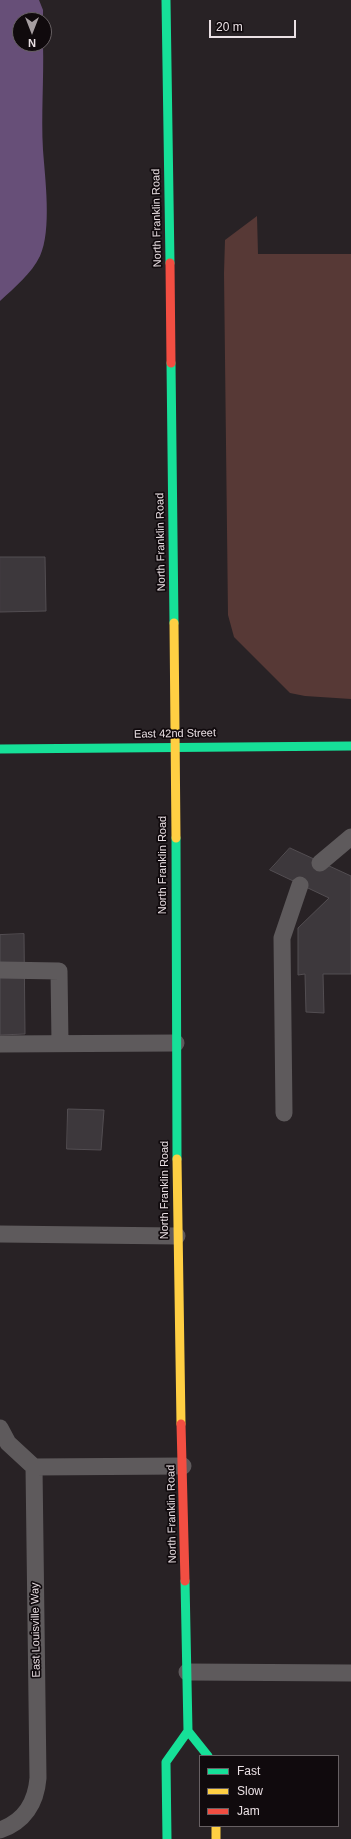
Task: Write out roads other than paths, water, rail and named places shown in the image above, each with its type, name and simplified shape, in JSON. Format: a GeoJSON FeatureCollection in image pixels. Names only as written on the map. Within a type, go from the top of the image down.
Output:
{"type":"FeatureCollection","features":[{"type":"Feature","properties":{"kind":"main road","name":"North Franklin Road"},"geometry":{"type":"LineString","coordinates":[[166,0],[176,746],[177,1236],[188,1731]]}},
{"type":"Feature","properties":{"kind":"main road","name":"East 42nd Street"},"geometry":{"type":"LineString","coordinates":[[0,749],[176,746],[351,746]]}},
{"type":"Feature","properties":{"kind":"main road"},"geometry":{"type":"LineString","coordinates":[[167,1839],[166,1762],[188,1731],[207,1755]]}},
{"type":"Feature","properties":{"kind":"main road"},"geometry":{"type":"LineString","coordinates":[[216,1827],[216,1839]]}},
{"type":"Feature","properties":{"kind":"lane"},"geometry":{"type":"LineString","coordinates":[[320,863],[351,837]]}},
{"type":"Feature","properties":{"kind":"lane"},"geometry":{"type":"LineString","coordinates":[[284,1113],[282,938],[300,885]]}},
{"type":"Feature","properties":{"kind":"lane"},"geometry":{"type":"LineString","coordinates":[[0,970],[58,970],[60,1044]]}},
{"type":"Feature","properties":{"kind":"lane"},"geometry":{"type":"LineString","coordinates":[[0,1044],[176,1042]]}},
{"type":"Feature","properties":{"kind":"lane"},"geometry":{"type":"LineString","coordinates":[[0,1234],[177,1236]]}},
{"type":"Feature","properties":{"kind":"lane"},"geometry":{"type":"LineString","coordinates":[[0,1428],[8,1443],[34,1467],[183,1466]]}},
{"type":"Feature","properties":{"kind":"lane","name":"East Louisville Way"},"geometry":{"type":"LineString","coordinates":[[0,1830],[11,1826],[26,1813],[35,1796],[37,1783],[34,1467]]}},
{"type":"Feature","properties":{"kind":"lane"},"geometry":{"type":"LineString","coordinates":[[187,1672],[351,1673]]}}]}
